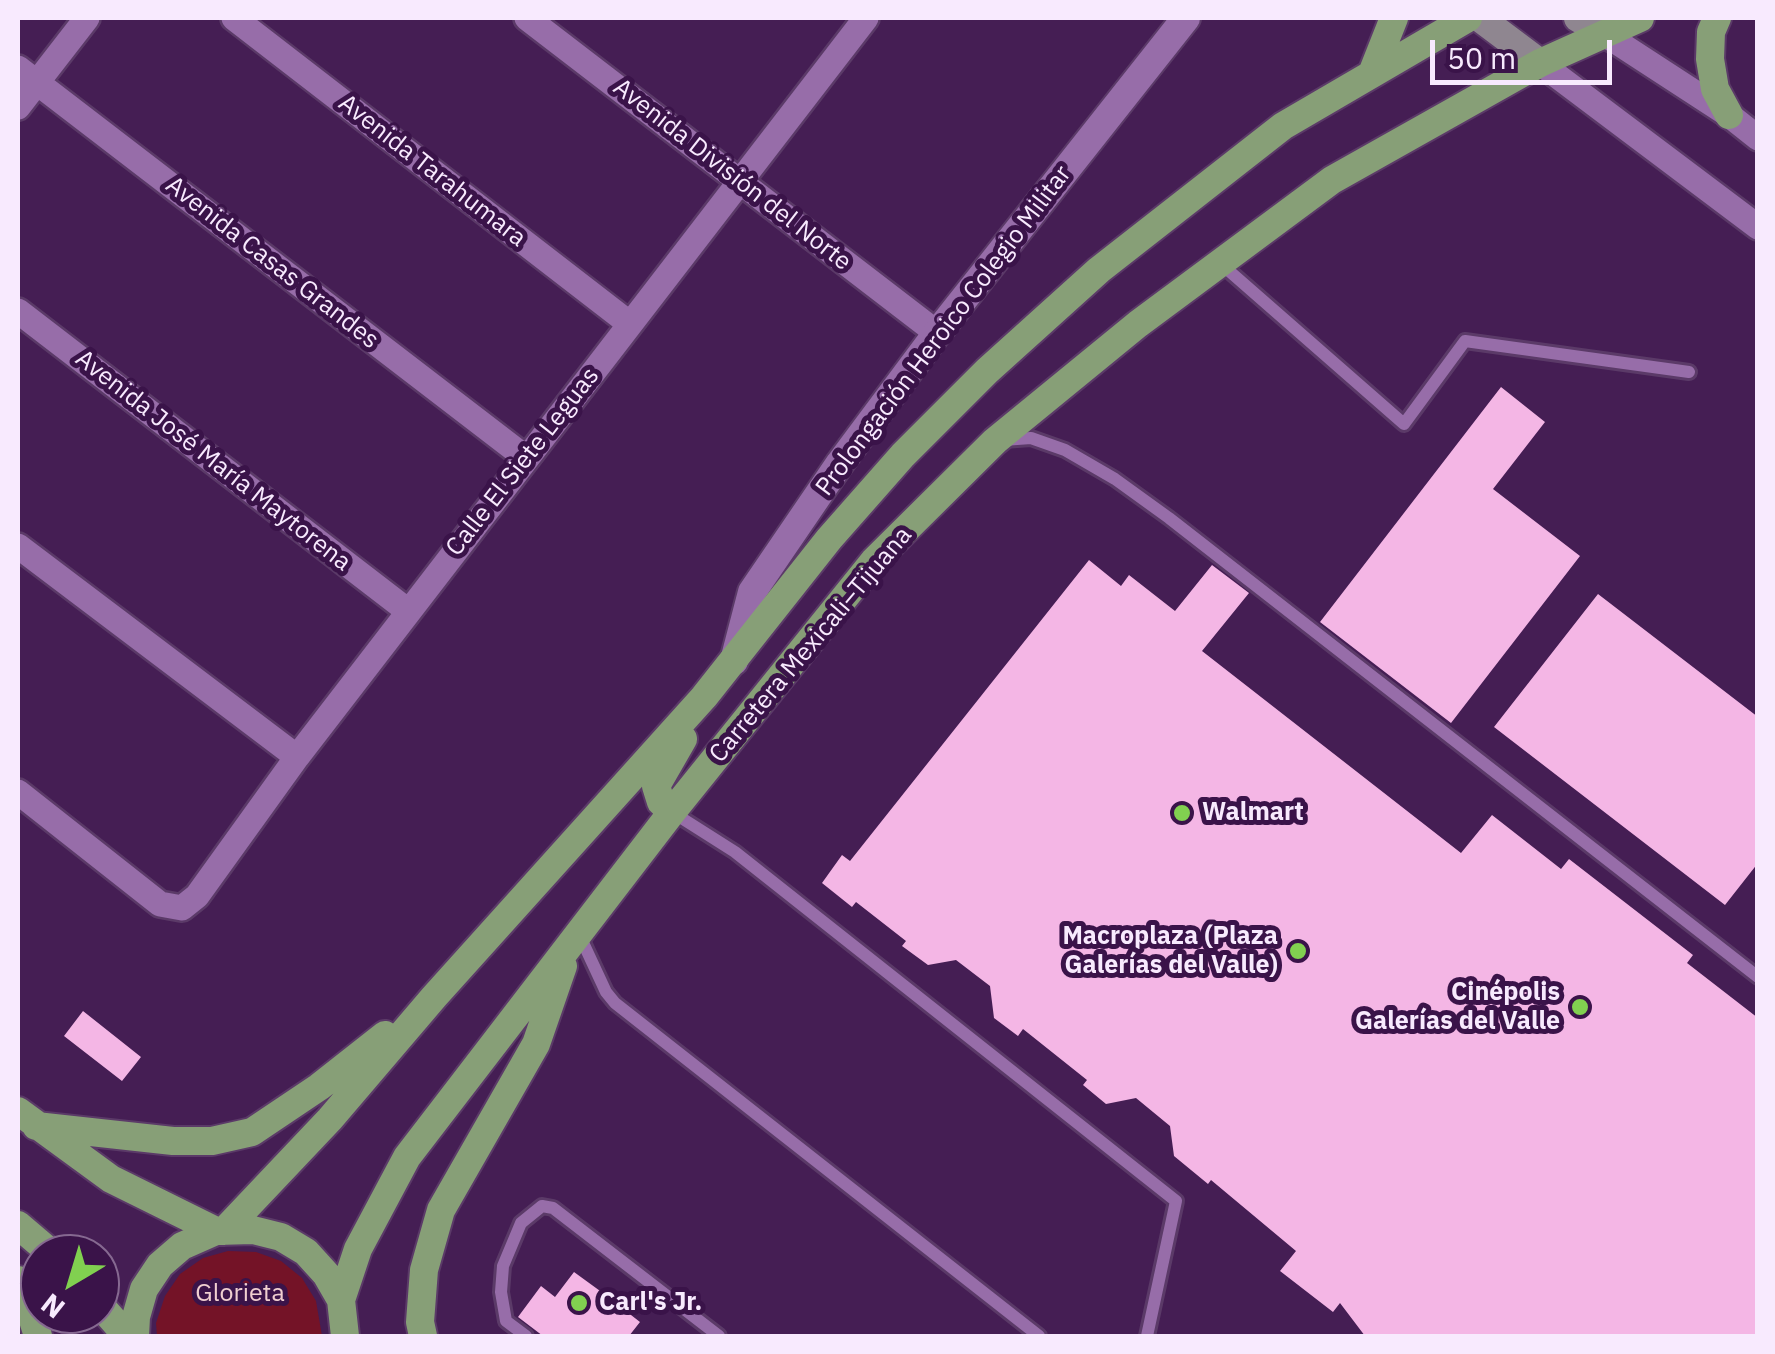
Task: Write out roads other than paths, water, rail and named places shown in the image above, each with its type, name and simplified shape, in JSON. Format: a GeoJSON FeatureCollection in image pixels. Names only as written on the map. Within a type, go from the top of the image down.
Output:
{"type":"FeatureCollection","features":[{"type":"Feature","properties":{"kind":"main road"},"geometry":{"type":"LineString","coordinates":[[1373,71],[1394,18]]}},
{"type":"Feature","properties":{"kind":"main road","name":"Carretera Mexicali–Tijuana"},"geometry":{"type":"LineString","coordinates":[[434,997],[704,698],[829,539],[902,455],[988,371],[1099,270],[1283,126],[1468,18]]}},
{"type":"Feature","properties":{"kind":"main road"},"geometry":{"type":"LineString","coordinates":[[1480,18],[1540,63]]}},
{"type":"Feature","properties":{"kind":"main road"},"geometry":{"type":"LineString","coordinates":[[1578,18],[1603,32]]}},
{"type":"Feature","properties":{"kind":"main road","name":"Carretera Mexicali–Tijuana"},"geometry":{"type":"LineString","coordinates":[[348,1322],[358,1249],[407,1157],[672,812],[874,561],[995,441],[1138,324],[1332,180],[1540,63],[1640,18]]}},
{"type":"Feature","properties":{"kind":"main road"},"geometry":{"type":"LineString","coordinates":[[1717,18],[1710,59],[1715,88],[1729,116]]}},
{"type":"Feature","properties":{"kind":"main road"},"geometry":{"type":"LineString","coordinates":[[672,812],[661,802],[656,786],[704,698]]}},
{"type":"Feature","properties":{"kind":"main road"},"geometry":{"type":"LineString","coordinates":[[423,1336],[420,1322],[424,1270],[441,1210],[536,1044],[575,939]]}},
{"type":"Feature","properties":{"kind":"main road"},"geometry":{"type":"LineString","coordinates":[[27,1119],[108,1136],[173,1141],[212,1141],[252,1132],[319,1088],[434,997]]}},
{"type":"Feature","properties":{"kind":"main road"},"geometry":{"type":"LineString","coordinates":[[220,1231],[330,1120],[434,997]]}},
{"type":"Feature","properties":{"kind":"main road"},"geometry":{"type":"LineString","coordinates":[[27,1119],[111,1180],[220,1231]]}},
{"type":"Feature","properties":{"kind":"main road"},"geometry":{"type":"LineString","coordinates":[[135,1336],[144,1289],[160,1265],[182,1246],[220,1231],[253,1230],[306,1252],[326,1274],[348,1322]]}},
{"type":"Feature","properties":{"kind":"main road"},"geometry":{"type":"LineString","coordinates":[[18,1280],[38,1336]]}},
{"type":"Feature","properties":{"kind":"street"},"geometry":{"type":"LineString","coordinates":[[18,107],[27,75],[87,18]]}},
{"type":"Feature","properties":{"kind":"street","name":"Avenida Tarahumara"},"geometry":{"type":"LineString","coordinates":[[234,18],[630,324]]}},
{"type":"Feature","properties":{"kind":"street","name":"Avenida División del Norte"},"geometry":{"type":"LineString","coordinates":[[526,18],[936,333]]}},
{"type":"Feature","properties":{"kind":"street","name":"Calle El Siete Leguas"},"geometry":{"type":"LineString","coordinates":[[18,792],[160,904],[182,908],[197,896],[296,757],[866,18]]}},
{"type":"Feature","properties":{"kind":"street","name":"Prolongación Heroico Colegio Militar"},"geometry":{"type":"LineString","coordinates":[[734,661],[752,592],[840,463],[936,333],[1186,18]]}},
{"type":"Feature","properties":{"kind":"street"},"geometry":{"type":"LineString","coordinates":[[1603,32],[1758,138]]}},
{"type":"Feature","properties":{"kind":"street"},"geometry":{"type":"LineString","coordinates":[[1540,63],[1758,227]]}},
{"type":"Feature","properties":{"kind":"street","name":"Avenida Casas Grandes"},"geometry":{"type":"LineString","coordinates":[[27,75],[526,458]]}},
{"type":"Feature","properties":{"kind":"street","name":"Avenida José María Maytorena"},"geometry":{"type":"LineString","coordinates":[[18,311],[408,611]]}},
{"type":"Feature","properties":{"kind":"street"},"geometry":{"type":"LineString","coordinates":[[18,546],[296,757]]}},
{"type":"Feature","properties":{"kind":"lane"},"geometry":{"type":"LineString","coordinates":[[1220,263],[1404,424],[1465,341],[1689,372]]}},
{"type":"Feature","properties":{"kind":"lane"},"geometry":{"type":"LineString","coordinates":[[995,441],[1031,438],[1065,450],[1115,479],[1758,977]]}},
{"type":"Feature","properties":{"kind":"lane"},"geometry":{"type":"LineString","coordinates":[[672,812],[709,834],[1176,1201],[1147,1336]]}},
{"type":"Feature","properties":{"kind":"lane"},"geometry":{"type":"LineString","coordinates":[[575,939],[606,992],[630,1015],[1039,1336]]}},
{"type":"Feature","properties":{"kind":"lane"},"geometry":{"type":"LineString","coordinates":[[526,1336],[504,1315],[503,1266],[521,1223],[542,1206],[553,1208],[719,1336]]}},
{"type":"Feature","properties":{"kind":"place","name":"Walmart"},"geometry":{"type":"Point","coordinates":[1182,813]}},
{"type":"Feature","properties":{"kind":"place","name":"Macroplaza (Plaza Galerías del Valle)"},"geometry":{"type":"Point","coordinates":[1298,951]}},
{"type":"Feature","properties":{"kind":"place","name":"Cinépolis Galerías del Valle"},"geometry":{"type":"Point","coordinates":[1580,1007]}},
{"type":"Feature","properties":{"kind":"place","name":"Carl's Jr."},"geometry":{"type":"Point","coordinates":[579,1303]}},
{"type":"Feature","properties":{"kind":"park label","name":"Glorieta"},"geometry":{"type":"Point","coordinates":[240,1294]}}]}
